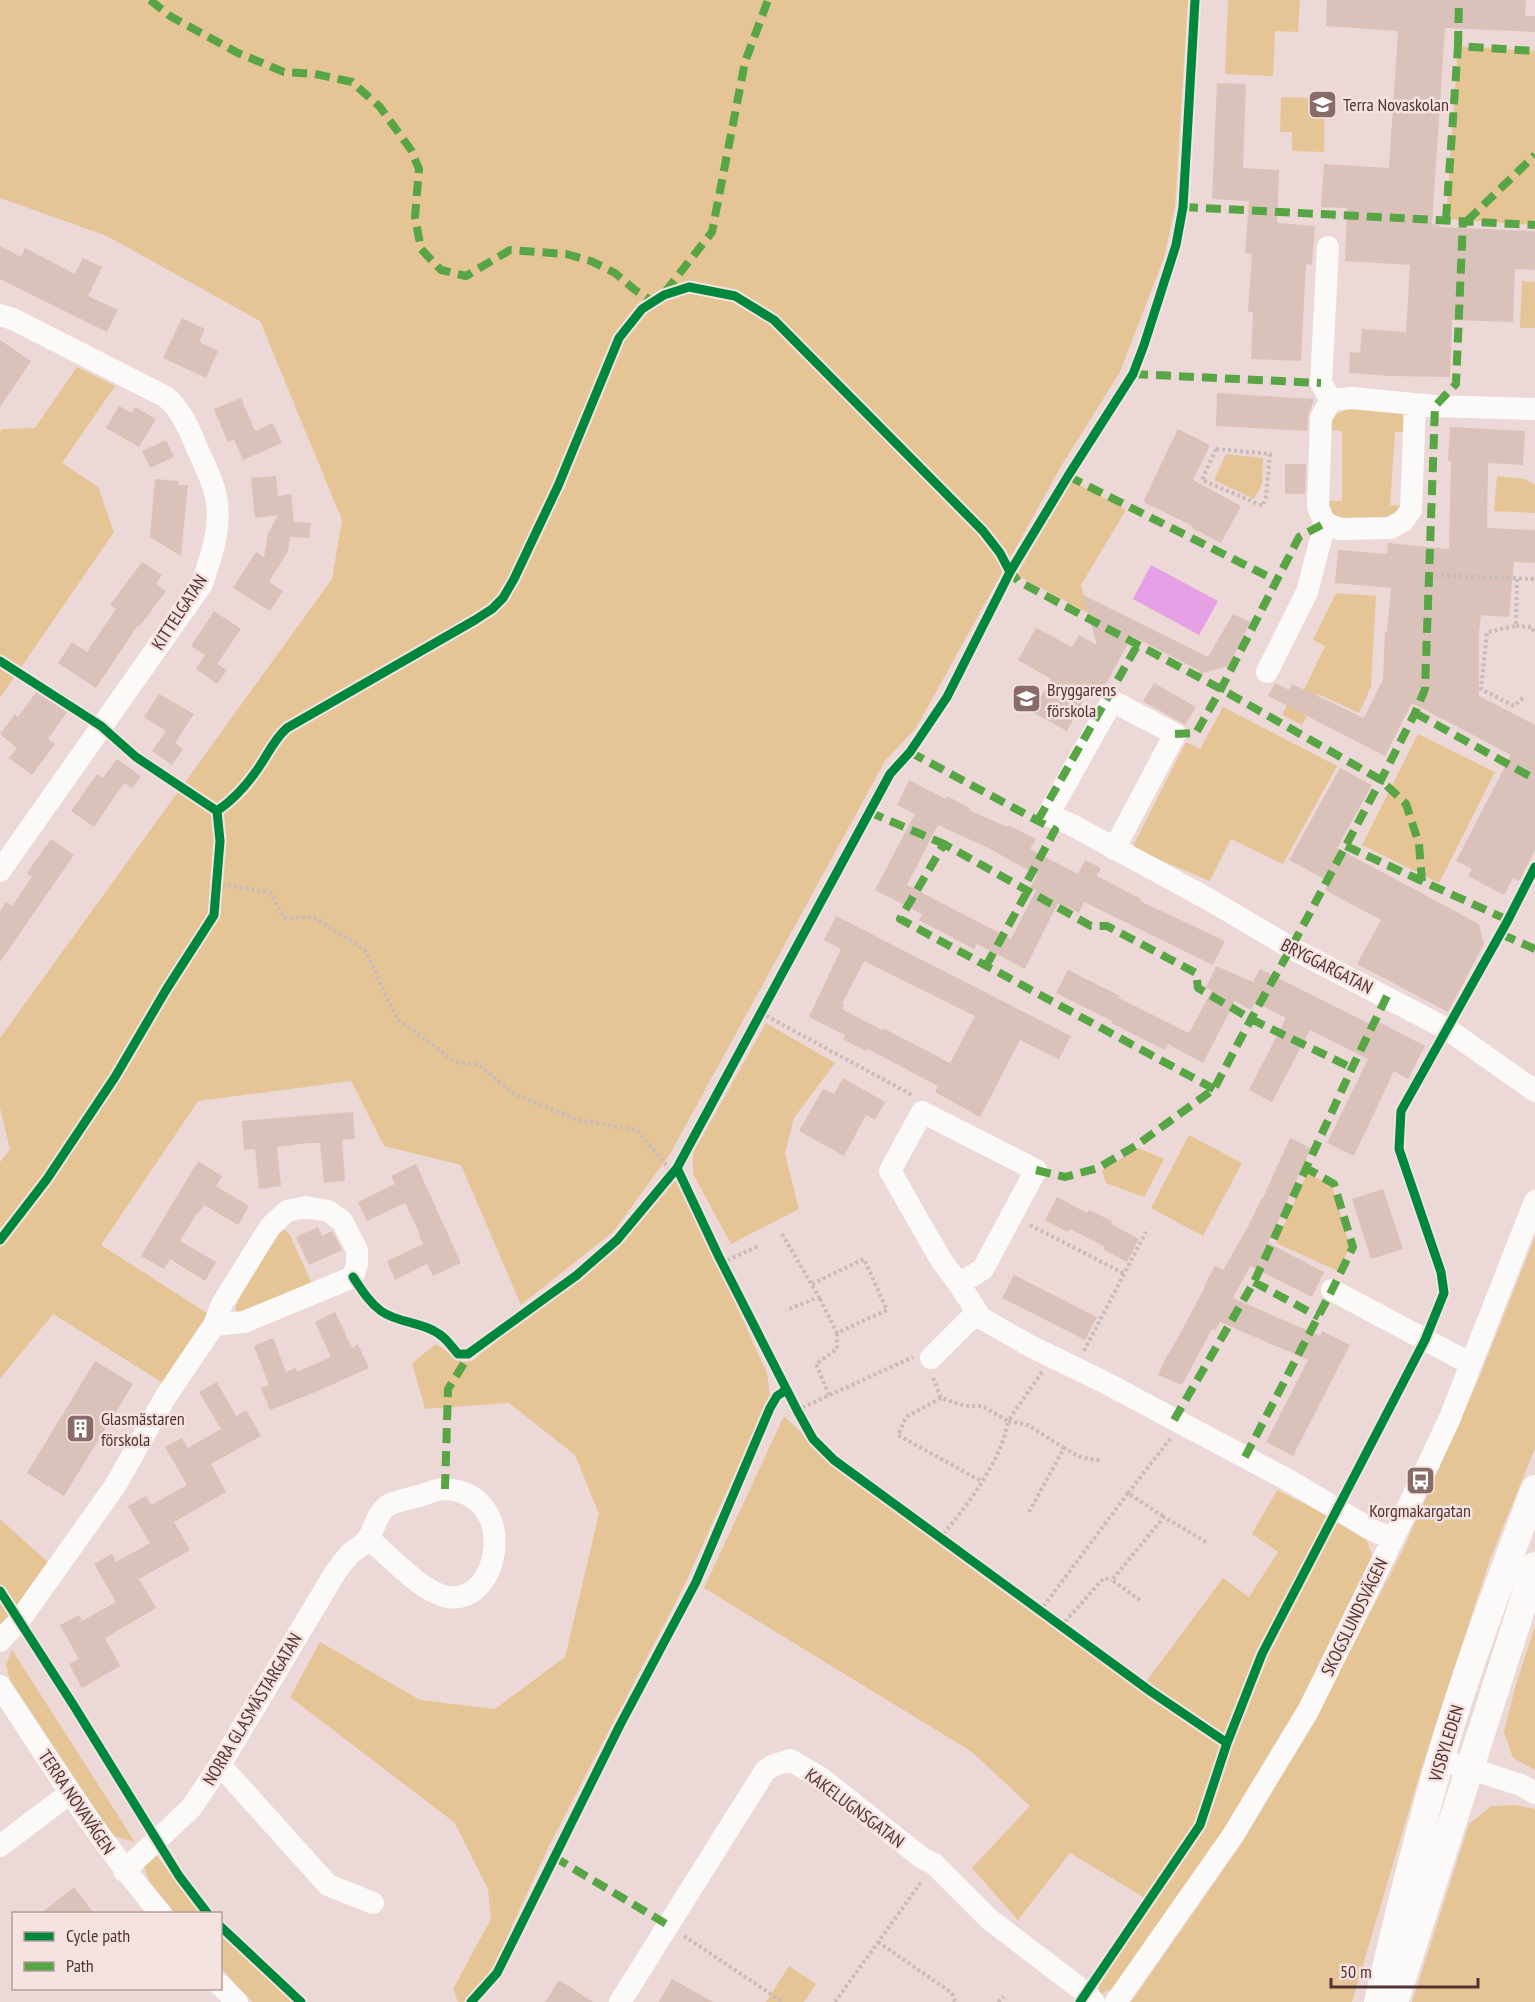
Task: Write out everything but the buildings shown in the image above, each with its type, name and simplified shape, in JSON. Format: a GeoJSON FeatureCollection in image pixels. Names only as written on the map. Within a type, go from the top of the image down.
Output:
{"type":"FeatureCollection","features":[{"type":"Feature","properties":{"kind":"main road","name":"VISBYLEDEN"},"geometry":{"type":"LineString","coordinates":[[1377,2002],[1440,1759],[1508,1559],[1535,1490]]}},
{"type":"Feature","properties":{"kind":"main road","name":"VISBYLEDEN"},"geometry":{"type":"LineString","coordinates":[[1395,2002],[1535,1566]]}},
{"type":"Feature","properties":{"kind":"street"},"geometry":{"type":"LineString","coordinates":[[1328,247],[1321,383],[1331,400]]}},
{"type":"Feature","properties":{"kind":"street","name":"KITTELGATAN"},"geometry":{"type":"LineString","coordinates":[[0,315],[166,397],[177,406],[185,419],[215,491],[218,518],[215,546],[202,584],[0,871]]}},
{"type":"Feature","properties":{"kind":"street"},"geometry":{"type":"LineString","coordinates":[[1331,400],[1352,398],[1415,404],[1535,410]]}},
{"type":"Feature","properties":{"kind":"street"},"geometry":{"type":"LineString","coordinates":[[1331,400],[1321,418],[1318,507],[1326,523],[1340,529],[1390,528],[1403,521],[1411,510],[1415,404]]}},
{"type":"Feature","properties":{"kind":"street"},"geometry":{"type":"LineString","coordinates":[[1267,672],[1307,592],[1326,523]]}},
{"type":"Feature","properties":{"kind":"street","name":"BRYGGARGATAN"},"geometry":{"type":"LineString","coordinates":[[1114,849],[1175,734],[1112,700],[1048,815],[1070,824],[1114,849],[1208,899],[1291,948],[1447,1029],[1535,1091]]}},
{"type":"Feature","properties":{"kind":"street"},"geometry":{"type":"LineString","coordinates":[[959,1284],[982,1269],[1036,1170],[922,1112],[890,1171],[941,1260],[981,1318],[1030,1346],[1290,1481],[1371,1529],[1393,1539]]}},
{"type":"Feature","properties":{"kind":"street","name":"SKOGSLUNDSVÄGEN"},"geometry":{"type":"LineString","coordinates":[[1116,2002],[1233,1835],[1308,1711],[1449,1420],[1535,1201]]}},
{"type":"Feature","properties":{"kind":"street"},"geometry":{"type":"LineString","coordinates":[[0,1641],[19,1621],[115,1486],[166,1396],[214,1325],[222,1304],[270,1227],[286,1211],[306,1207],[328,1211],[342,1221],[357,1250],[357,1264],[353,1277],[244,1322],[214,1325]]}},
{"type":"Feature","properties":{"kind":"street"},"geometry":{"type":"LineString","coordinates":[[1332,1290],[1471,1364]]}},
{"type":"Feature","properties":{"kind":"street"},"geometry":{"type":"LineString","coordinates":[[932,1358],[977,1312]]}},
{"type":"Feature","properties":{"kind":"street","name":"NORRA GLASMÄSTARGATAN"},"geometry":{"type":"LineString","coordinates":[[124,1871],[191,1808],[220,1766],[335,1573],[350,1554],[369,1539],[374,1522],[387,1506],[442,1489],[464,1492],[477,1500],[488,1513],[494,1527],[495,1542],[492,1563],[482,1582],[467,1594],[450,1598],[429,1592],[369,1539]]}},
{"type":"Feature","properties":{"kind":"street","name":"TERRA NOVAVÄGEN"},"geometry":{"type":"LineString","coordinates":[[0,1686],[124,1871],[158,1912]]}},
{"type":"Feature","properties":{"kind":"street"},"geometry":{"type":"LineString","coordinates":[[1440,1759],[1521,1785],[1535,1793]]}},
{"type":"Feature","properties":{"kind":"street","name":"KAKELUGNSGATAN"},"geometry":{"type":"LineString","coordinates":[[620,2002],[765,1771],[790,1760],[821,1778],[922,1858],[934,1864],[989,1919],[1086,1993],[1094,2002]]}},
{"type":"Feature","properties":{"kind":"street"},"geometry":{"type":"LineString","coordinates":[[220,1766],[328,1885],[373,1903]]}},
{"type":"Feature","properties":{"kind":"street"},"geometry":{"type":"LineString","coordinates":[[0,1846],[70,1793]]}},
{"type":"Feature","properties":{"kind":"path"},"geometry":{"type":"LineString","coordinates":[[1216,449],[1270,454],[1263,506],[1202,480],[1216,449]]}},
{"type":"Feature","properties":{"kind":"path"},"geometry":{"type":"LineString","coordinates":[[1429,575],[1535,579]]}},
{"type":"Feature","properties":{"kind":"path"},"geometry":{"type":"LineString","coordinates":[[1516,626],[1517,579]]}},
{"type":"Feature","properties":{"kind":"path"},"geometry":{"type":"LineString","coordinates":[[1524,697],[1514,706],[1481,689],[1487,632],[1516,626],[1532,627],[1535,634]]}},
{"type":"Feature","properties":{"kind":"path"},"geometry":{"type":"LineString","coordinates":[[216,883],[271,893],[284,918],[313,917],[365,950],[396,1019],[456,1062],[479,1065],[514,1094],[578,1120],[637,1130],[673,1173]]}},
{"type":"Feature","properties":{"kind":"path"},"geometry":{"type":"LineString","coordinates":[[761,1013],[913,1095]]}},
{"type":"Feature","properties":{"kind":"path"},"geometry":{"type":"LineString","coordinates":[[1022,1220],[1125,1274]]}},
{"type":"Feature","properties":{"kind":"path"},"geometry":{"type":"LineString","coordinates":[[1082,1355],[1146,1232]]}},
{"type":"Feature","properties":{"kind":"path"},"geometry":{"type":"LineString","coordinates":[[782,1234],[812,1284],[837,1333],[837,1349],[816,1364],[829,1395]]}},
{"type":"Feature","properties":{"kind":"path"},"geometry":{"type":"LineString","coordinates":[[722,1263],[758,1246]]}},
{"type":"Feature","properties":{"kind":"path"},"geometry":{"type":"LineString","coordinates":[[812,1284],[864,1259],[887,1310],[837,1333]]}},
{"type":"Feature","properties":{"kind":"path"},"geometry":{"type":"LineString","coordinates":[[786,1310],[819,1297]]}},
{"type":"Feature","properties":{"kind":"path"},"geometry":{"type":"LineString","coordinates":[[797,1410],[922,1354],[932,1358],[934,1383],[941,1398],[965,1406],[982,1406],[1008,1421],[1028,1425],[1080,1457],[1102,1461]]}},
{"type":"Feature","properties":{"kind":"path"},"geometry":{"type":"LineString","coordinates":[[941,1537],[968,1504],[1006,1435],[1008,1421],[1045,1368]]}},
{"type":"Feature","properties":{"kind":"path"},"geometry":{"type":"LineString","coordinates":[[941,1398],[906,1417],[898,1435],[981,1481]]}},
{"type":"Feature","properties":{"kind":"path"},"geometry":{"type":"LineString","coordinates":[[1040,1611],[1172,1437],[1161,1432]]}},
{"type":"Feature","properties":{"kind":"path"},"geometry":{"type":"LineString","coordinates":[[1029,1512],[1064,1448]]}},
{"type":"Feature","properties":{"kind":"path"},"geometry":{"type":"LineString","coordinates":[[1128,1493],[1208,1543]]}},
{"type":"Feature","properties":{"kind":"path"},"geometry":{"type":"LineString","coordinates":[[1112,1580],[1164,1517]]}},
{"type":"Feature","properties":{"kind":"path"},"geometry":{"type":"LineString","coordinates":[[1060,1626],[1104,1578],[1112,1580],[1140,1600]]}},
{"type":"Feature","properties":{"kind":"path"},"geometry":{"type":"LineString","coordinates":[[835,2002],[934,1864]]}},
{"type":"Feature","properties":{"kind":"path"},"geometry":{"type":"LineString","coordinates":[[668,1925],[783,2002]]}},
{"type":"Feature","properties":{"kind":"path"},"geometry":{"type":"LineString","coordinates":[[878,1942],[952,1993],[955,2002]]}},
{"type":"Feature","properties":{"kind":"path"},"geometry":{"type":"LineString","coordinates":[[998,2002],[1004,1997]]}},
{"type":"Feature","properties":{"kind":"shaded area"},"geometry":{"type":"Polygon","coordinates":[[[0,0],[1188,0],[1175,207],[1164,258],[1120,372],[1060,468],[916,728],[885,761],[670,1154],[614,1231],[521,1305],[461,1165],[384,1146],[351,1081],[198,1101],[101,1245],[210,1315],[163,1383],[53,1314],[0,1379],[0,1162],[10,1149],[0,1108],[0,1038],[332,579],[342,520],[260,321],[107,236],[0,198],[0,0]]]}},
{"type":"Feature","properties":{"kind":"shaded area"},"geometry":{"type":"Polygon","coordinates":[[[1228,0],[1300,0],[1298,32],[1275,31],[1273,76],[1225,74],[1228,0]]]}},
{"type":"Feature","properties":{"kind":"shaded area"},"geometry":{"type":"Polygon","coordinates":[[[1458,46],[1535,51],[1535,225],[1446,219],[1458,46]]]}},
{"type":"Feature","properties":{"kind":"shaded area"},"geometry":{"type":"Polygon","coordinates":[[[1281,97],[1325,98],[1324,152],[1292,151],[1292,132],[1280,132],[1281,97]]]}},
{"type":"Feature","properties":{"kind":"shaded area"},"geometry":{"type":"Polygon","coordinates":[[[1522,281],[1535,282],[1535,328],[1520,328],[1522,281]]]}},
{"type":"Feature","properties":{"kind":"shaded area"},"geometry":{"type":"Polygon","coordinates":[[[77,367],[115,386],[62,463],[98,487],[114,532],[0,698],[0,432],[2,429],[35,428],[77,367]]]}},
{"type":"Feature","properties":{"kind":"shaded area"},"geometry":{"type":"Polygon","coordinates":[[[1352,408],[1392,410],[1402,414],[1408,423],[1410,432],[1395,432],[1390,505],[1405,506],[1391,518],[1342,520],[1330,512],[1328,501],[1342,501],[1342,431],[1329,430],[1330,425],[1336,415],[1352,408]]]}},
{"type":"Feature","properties":{"kind":"shaded area"},"geometry":{"type":"Polygon","coordinates":[[[1226,454],[1263,458],[1262,484],[1254,499],[1214,480],[1226,454]]]}},
{"type":"Feature","properties":{"kind":"shaded area"},"geometry":{"type":"Polygon","coordinates":[[[1497,476],[1524,479],[1535,485],[1535,513],[1494,511],[1497,476]]]}},
{"type":"Feature","properties":{"kind":"shaded area"},"geometry":{"type":"Polygon","coordinates":[[[1070,480],[1126,510],[1081,585],[1088,613],[1017,575],[1070,480]]]}},
{"type":"Feature","properties":{"kind":"shaded area"},"geometry":{"type":"Polygon","coordinates":[[[1151,565],[1218,601],[1199,635],[1133,599],[1151,565]]]}},
{"type":"Feature","properties":{"kind":"shaded area"},"geometry":{"type":"Polygon","coordinates":[[[1336,593],[1376,596],[1371,687],[1359,713],[1318,694],[1302,725],[1282,715],[1296,687],[1304,690],[1325,646],[1313,640],[1336,593]]]}},
{"type":"Feature","properties":{"kind":"shaded area"},"geometry":{"type":"Polygon","coordinates":[[[1223,707],[1337,766],[1283,864],[1231,839],[1210,881],[1132,848],[1186,742],[1200,749],[1223,707]]]}},
{"type":"Feature","properties":{"kind":"shaded area"},"geometry":{"type":"Polygon","coordinates":[[[1418,734],[1495,772],[1439,883],[1362,845],[1418,734]]]}},
{"type":"Feature","properties":{"kind":"shaded area"},"geometry":{"type":"Polygon","coordinates":[[[766,1023],[835,1063],[794,1118],[785,1154],[799,1209],[731,1244],[693,1174],[693,1153],[766,1023]]]}},
{"type":"Feature","properties":{"kind":"shaded area"},"geometry":{"type":"Polygon","coordinates":[[[1189,1135],[1242,1163],[1203,1236],[1151,1208],[1189,1135]]]}},
{"type":"Feature","properties":{"kind":"shaded area"},"geometry":{"type":"Polygon","coordinates":[[[1138,1148],[1164,1159],[1144,1197],[1106,1183],[1102,1171],[1138,1148]]]}},
{"type":"Feature","properties":{"kind":"shaded area"},"geometry":{"type":"Polygon","coordinates":[[[674,1169],[767,1373],[770,1396],[683,1588],[549,1846],[489,1976],[464,2002],[458,2002],[453,1989],[491,1919],[488,1889],[455,1823],[290,1697],[320,1642],[420,1700],[495,1709],[565,1657],[599,1514],[575,1455],[509,1403],[425,1409],[412,1363],[436,1344],[462,1362],[472,1361],[621,1240],[674,1169]]]}},
{"type":"Feature","properties":{"kind":"shaded area"},"geometry":{"type":"Polygon","coordinates":[[[1307,1173],[1332,1186],[1350,1247],[1338,1271],[1276,1243],[1307,1173]]]}},
{"type":"Feature","properties":{"kind":"shaded area"},"geometry":{"type":"Polygon","coordinates":[[[279,1230],[285,1230],[290,1235],[312,1284],[240,1314],[236,1311],[236,1305],[279,1230]]]}},
{"type":"Feature","properties":{"kind":"shaded area"},"geometry":{"type":"Polygon","coordinates":[[[1535,1237],[1535,1448],[1490,1559],[1420,1773],[1352,2002],[1131,2002],[1242,1843],[1315,1718],[1403,1550],[1479,1378],[1535,1237]]]}},
{"type":"Feature","properties":{"kind":"shaded area"},"geometry":{"type":"Polygon","coordinates":[[[784,1416],[840,1471],[1140,1690],[1223,1578],[1249,1597],[1278,1552],[1252,1534],[1277,1490],[1366,1538],[1373,1558],[1300,1703],[1226,1828],[1116,1987],[1099,1995],[1100,1973],[1150,1901],[1070,1853],[1018,1920],[972,1868],[1030,1806],[972,1752],[704,1588],[784,1416]]]}},
{"type":"Feature","properties":{"kind":"shaded area"},"geometry":{"type":"Polygon","coordinates":[[[0,1519],[51,1565],[0,1628],[0,1519]]]}},
{"type":"Feature","properties":{"kind":"shaded area"},"geometry":{"type":"Polygon","coordinates":[[[1535,1626],[1535,1770],[1513,1758],[1504,1732],[1535,1626]]]}},
{"type":"Feature","properties":{"kind":"shaded area"},"geometry":{"type":"Polygon","coordinates":[[[12,1650],[135,1842],[113,1836],[10,1680],[6,1665],[12,1650]]]}},
{"type":"Feature","properties":{"kind":"shaded area"},"geometry":{"type":"Polygon","coordinates":[[[1515,1805],[1535,1809],[1535,2002],[1412,2002],[1469,1824],[1492,1806],[1515,1805]]]}},
{"type":"Feature","properties":{"kind":"shaded area"},"geometry":{"type":"Polygon","coordinates":[[[154,1852],[199,1912],[174,1912],[149,1881],[144,1866],[154,1852]]]}},
{"type":"Feature","properties":{"kind":"shaded area"},"geometry":{"type":"Polygon","coordinates":[[[222,1936],[293,2002],[252,2002],[222,1969],[222,1936]]]}},
{"type":"Feature","properties":{"kind":"shaded area"},"geometry":{"type":"Polygon","coordinates":[[[789,1966],[816,1984],[804,2002],[766,2002],[789,1966]]]}},
{"type":"Feature","properties":{"kind":"marked path"},"geometry":{"type":"LineString","coordinates":[[150,0],[170,16],[238,53],[284,72],[315,74],[352,82],[380,107],[411,150],[419,169],[415,217],[421,249],[441,270],[466,276],[510,250],[566,254],[591,261],[615,273],[653,302]]}},
{"type":"Feature","properties":{"kind":"marked path"},"geometry":{"type":"LineString","coordinates":[[665,292],[712,232],[745,62],[768,0]]}},
{"type":"Feature","properties":{"kind":"marked path"},"geometry":{"type":"LineString","coordinates":[[1458,46],[1459,0]]}},
{"type":"Feature","properties":{"kind":"marked path"},"geometry":{"type":"LineString","coordinates":[[1446,219],[1458,46],[1535,51]]}},
{"type":"Feature","properties":{"kind":"marked path"},"geometry":{"type":"LineString","coordinates":[[1467,221],[1535,155]]}},
{"type":"Feature","properties":{"kind":"marked path"},"geometry":{"type":"LineString","coordinates":[[1183,207],[1535,225]]}},
{"type":"Feature","properties":{"kind":"marked path"},"geometry":{"type":"LineString","coordinates":[[1036,1170],[1065,1177],[1098,1168],[1137,1145],[1214,1089],[1415,713],[1425,689],[1435,406],[1456,384],[1463,220]]}},
{"type":"Feature","properties":{"kind":"marked path"},"geometry":{"type":"LineString","coordinates":[[1133,374],[1321,383]]}},
{"type":"Feature","properties":{"kind":"marked path"},"geometry":{"type":"LineString","coordinates":[[1068,476],[1277,581]]}},
{"type":"Feature","properties":{"kind":"marked path"},"geometry":{"type":"LineString","coordinates":[[1175,734],[1196,733],[1299,537],[1325,523]]}},
{"type":"Feature","properties":{"kind":"marked path"},"geometry":{"type":"LineString","coordinates":[[1009,569],[1018,581],[1221,689],[1381,780],[1406,804],[1419,844],[1422,881],[1508,920]]}},
{"type":"Feature","properties":{"kind":"marked path"},"geometry":{"type":"LineString","coordinates":[[1038,820],[1138,644]]}},
{"type":"Feature","properties":{"kind":"marked path"},"geometry":{"type":"LineString","coordinates":[[1415,713],[1535,779]]}},
{"type":"Feature","properties":{"kind":"marked path"},"geometry":{"type":"LineString","coordinates":[[910,752],[1055,830],[1023,889]]}},
{"type":"Feature","properties":{"kind":"marked path"},"geometry":{"type":"LineString","coordinates":[[869,812],[944,844]]}},
{"type":"Feature","properties":{"kind":"marked path"},"geometry":{"type":"LineString","coordinates":[[1214,1089],[900,919],[944,844],[1091,926],[1107,926],[1196,973],[1198,988],[1251,1019],[1352,1068]]}},
{"type":"Feature","properties":{"kind":"marked path"},"geometry":{"type":"LineString","coordinates":[[1346,846],[1422,881]]}},
{"type":"Feature","properties":{"kind":"marked path"},"geometry":{"type":"LineString","coordinates":[[986,966],[1027,892]]}},
{"type":"Feature","properties":{"kind":"marked path"},"geometry":{"type":"LineString","coordinates":[[1501,934],[1535,949]]}},
{"type":"Feature","properties":{"kind":"marked path"},"geometry":{"type":"LineString","coordinates":[[1174,1420],[1254,1282],[1387,996]]}},
{"type":"Feature","properties":{"kind":"marked path"},"geometry":{"type":"LineString","coordinates":[[1245,1457],[1353,1247],[1334,1184],[1306,1168]]}},
{"type":"Feature","properties":{"kind":"marked path"},"geometry":{"type":"LineString","coordinates":[[1254,1282],[1319,1317]]}},
{"type":"Feature","properties":{"kind":"marked path"},"geometry":{"type":"LineString","coordinates":[[445,1489],[448,1389],[471,1352]]}},
{"type":"Feature","properties":{"kind":"marked path"},"geometry":{"type":"LineString","coordinates":[[554,1857],[668,1925]]}},
{"type":"Feature","properties":{"kind":"cycle path"},"geometry":{"type":"LineString","coordinates":[[353,1277],[381,1311],[393,1318],[434,1331],[445,1338],[458,1354],[468,1354],[577,1275],[617,1240],[677,1168],[890,774],[910,752],[947,697],[1010,572],[1133,374],[1176,245],[1183,207],[1195,0]]}},
{"type":"Feature","properties":{"kind":"cycle path"},"geometry":{"type":"LineString","coordinates":[[217,811],[244,787],[278,737],[287,728],[475,620],[492,609],[503,598],[558,486],[619,338],[642,309],[664,295],[689,287],[735,296],[774,320],[983,531],[1000,553],[1010,572]]}},
{"type":"Feature","properties":{"kind":"cycle path"},"geometry":{"type":"LineString","coordinates":[[0,661],[101,726],[136,757],[217,811],[220,841],[214,915],[166,990],[115,1077],[47,1179],[0,1240]]}},
{"type":"Feature","properties":{"kind":"cycle path"},"geometry":{"type":"LineString","coordinates":[[1080,2002],[1200,1825],[1227,1743],[1262,1654],[1425,1340],[1444,1293],[1441,1272],[1399,1149],[1401,1111],[1508,920],[1535,867]]}},
{"type":"Feature","properties":{"kind":"cycle path"},"geometry":{"type":"LineString","coordinates":[[677,1168],[719,1257],[813,1439],[834,1460],[1150,1691],[1227,1743]]}},
{"type":"Feature","properties":{"kind":"cycle path"},"geometry":{"type":"LineString","coordinates":[[471,2002],[497,1973],[620,1725],[696,1582],[770,1408],[777,1396],[786,1390]]}},
{"type":"Feature","properties":{"kind":"cycle path"},"geometry":{"type":"LineString","coordinates":[[0,1591],[179,1876],[206,1912]]}},
{"type":"Feature","properties":{"kind":"cycle path"},"geometry":{"type":"LineString","coordinates":[[222,1928],[301,2002]]}},
{"type":"Feature","properties":{"kind":"place","name":"Terra Novaskolan"},"geometry":{"type":"Point","coordinates":[1322,104]}},
{"type":"Feature","properties":{"kind":"place","name":"Bryggarens förskola"},"geometry":{"type":"Point","coordinates":[1026,699]}},
{"type":"Feature","properties":{"kind":"place","name":"Glasmästaren förskola"},"geometry":{"type":"Point","coordinates":[80,1428]}},
{"type":"Feature","properties":{"kind":"place","name":"Korgmakargatan"},"geometry":{"type":"Point","coordinates":[1420,1481]}}]}
